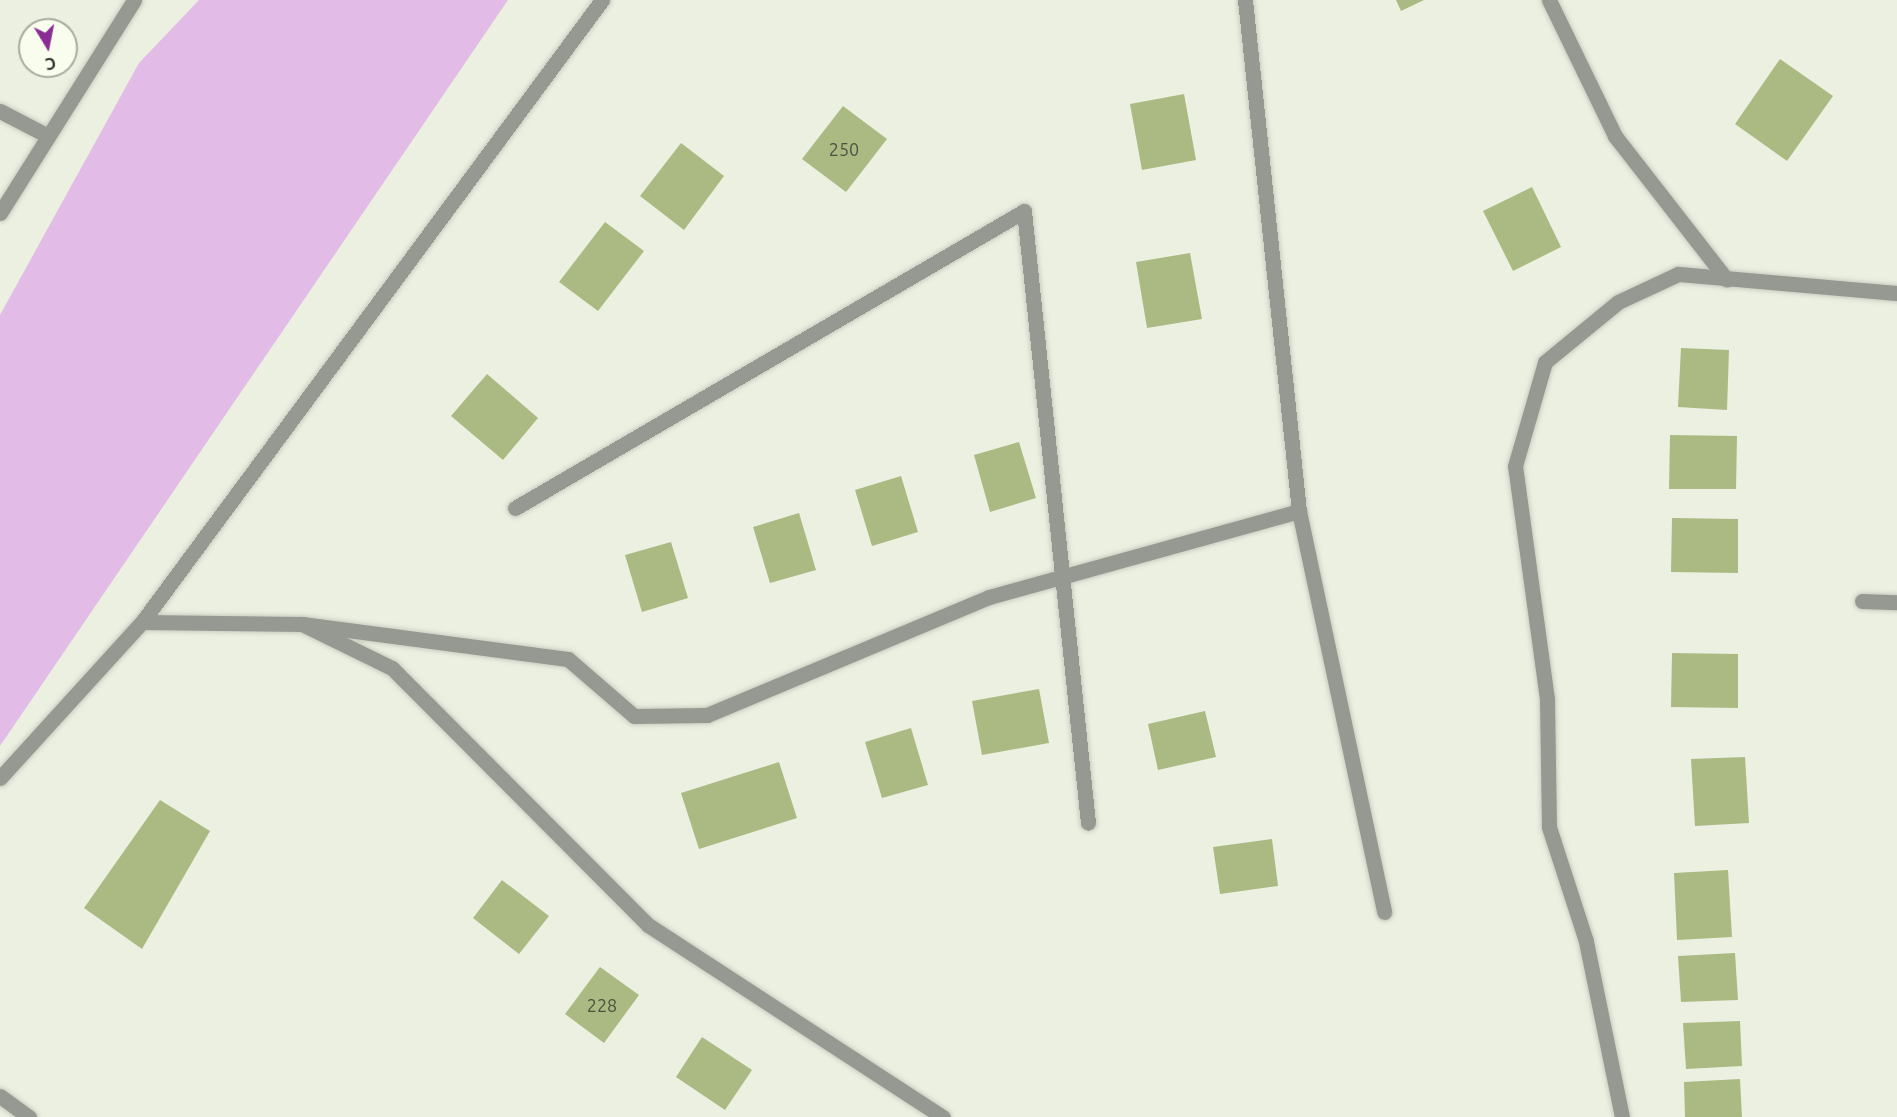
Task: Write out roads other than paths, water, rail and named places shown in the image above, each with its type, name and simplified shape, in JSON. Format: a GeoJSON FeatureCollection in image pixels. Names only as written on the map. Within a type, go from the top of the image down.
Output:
{"type":"FeatureCollection","features":[{"type":"Feature","properties":{"kind":"street"},"geometry":{"type":"LineString","coordinates":[[0,213],[134,0]]}},
{"type":"Feature","properties":{"kind":"street"},"geometry":{"type":"LineString","coordinates":[[0,778],[142,622],[602,0]]}},
{"type":"Feature","properties":{"kind":"street"},"geometry":{"type":"LineString","coordinates":[[1245,0],[1299,511],[1384,912]]}},
{"type":"Feature","properties":{"kind":"street"},"geometry":{"type":"LineString","coordinates":[[1549,0],[1615,136],[1727,280]]}},
{"type":"Feature","properties":{"kind":"street"},"geometry":{"type":"LineString","coordinates":[[0,111],[48,136]]}},
{"type":"Feature","properties":{"kind":"street"},"geometry":{"type":"LineString","coordinates":[[515,508],[1024,211],[1088,823]]}},
{"type":"Feature","properties":{"kind":"street"},"geometry":{"type":"LineString","coordinates":[[1622,1117],[1586,941],[1549,827],[1547,699],[1515,466],[1545,362],[1618,302],[1678,274],[1897,293]]}},
{"type":"Feature","properties":{"kind":"street"},"geometry":{"type":"LineString","coordinates":[[142,622],[302,624],[568,659],[634,716],[707,715],[989,597],[1299,511]]}},
{"type":"Feature","properties":{"kind":"street"},"geometry":{"type":"LineString","coordinates":[[1862,601],[1897,602]]}},
{"type":"Feature","properties":{"kind":"street"},"geometry":{"type":"LineString","coordinates":[[302,624],[392,668],[648,925],[943,1117]]}},
{"type":"Feature","properties":{"kind":"street"},"geometry":{"type":"LineString","coordinates":[[0,1096],[30,1117]]}}]}
